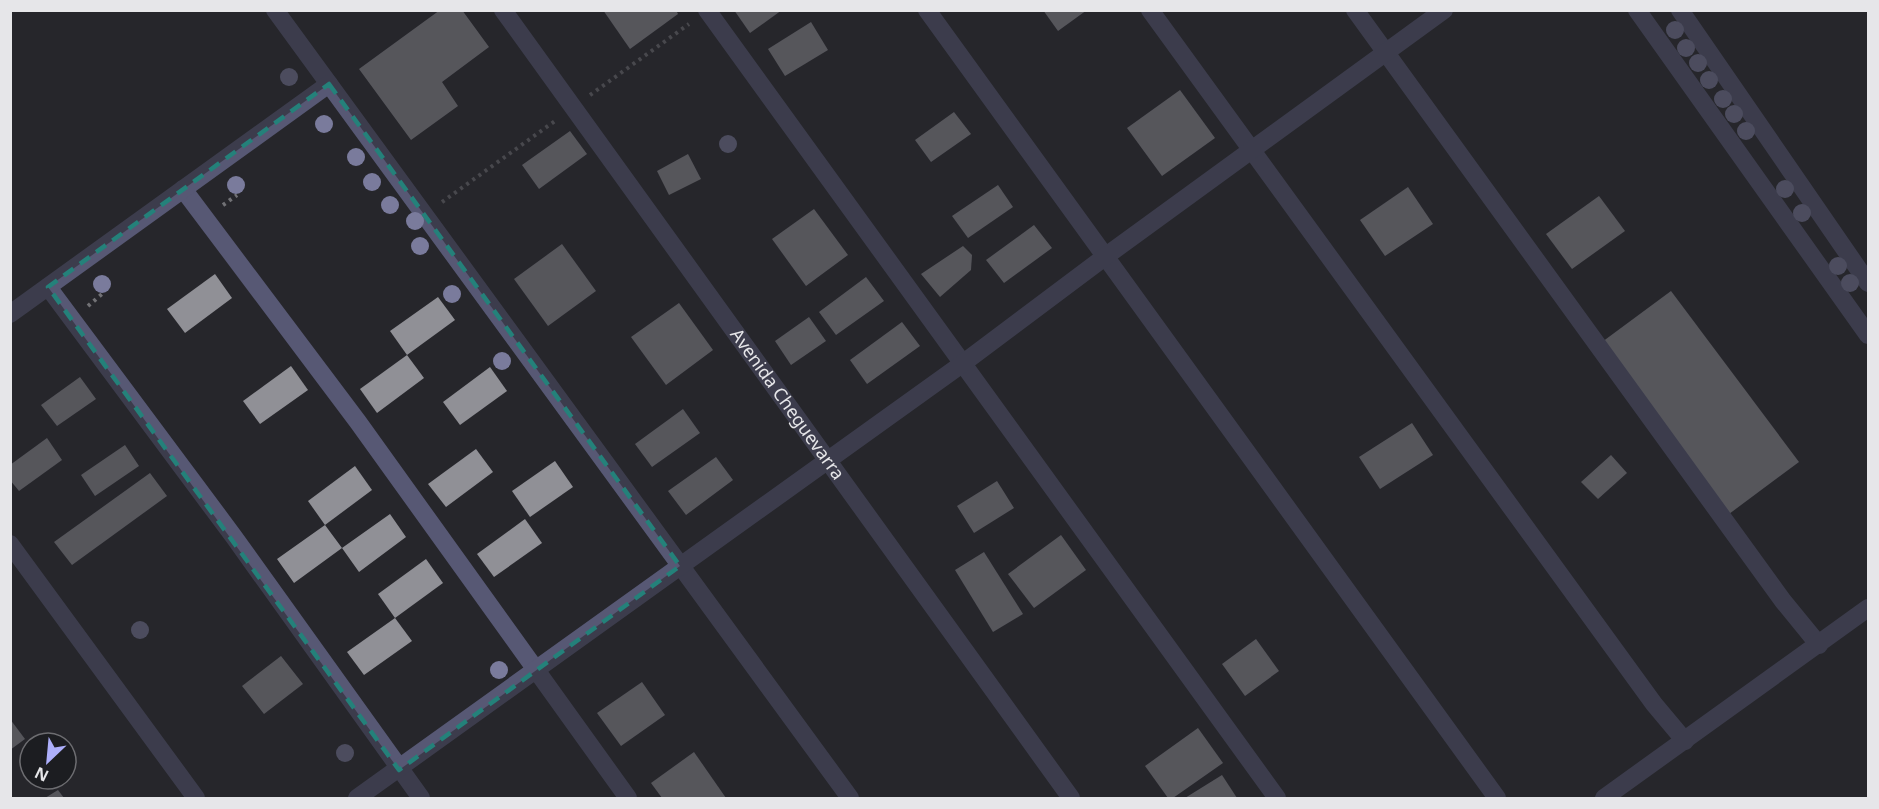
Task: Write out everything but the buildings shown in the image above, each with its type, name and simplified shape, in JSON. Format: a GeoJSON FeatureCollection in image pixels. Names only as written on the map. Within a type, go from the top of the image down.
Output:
{"type":"FeatureCollection","features":[{"type":"Feature","properties":{"kind":"street"},"geometry":{"type":"LineString","coordinates":[[275,10],[850,798]]}},
{"type":"Feature","properties":{"kind":"street","name":"Avenida Cheguevarra"},"geometry":{"type":"LineString","coordinates":[[503,10],[1071,798]]}},
{"type":"Feature","properties":{"kind":"street"},"geometry":{"type":"LineString","coordinates":[[707,10],[1277,798]]}},
{"type":"Feature","properties":{"kind":"street"},"geometry":{"type":"LineString","coordinates":[[927,10],[1497,798]]}},
{"type":"Feature","properties":{"kind":"street"},"geometry":{"type":"LineString","coordinates":[[1150,10],[1654,704],[1685,741]]}},
{"type":"Feature","properties":{"kind":"street"},"geometry":{"type":"LineString","coordinates":[[1355,10],[1783,601],[1819,645]]}},
{"type":"Feature","properties":{"kind":"street"},"geometry":{"type":"LineString","coordinates":[[357,798],[962,364],[1106,255],[1443,10]]}},
{"type":"Feature","properties":{"kind":"street"},"geometry":{"type":"LineString","coordinates":[[1637,10],[1869,335]]}},
{"type":"Feature","properties":{"kind":"street"},"geometry":{"type":"LineString","coordinates":[[1680,10],[1869,283]]}},
{"type":"Feature","properties":{"kind":"street"},"geometry":{"type":"LineString","coordinates":[[10,314],[329,84]]}},
{"type":"Feature","properties":{"kind":"street"},"geometry":{"type":"LineString","coordinates":[[183,189],[358,422],[628,798]]}},
{"type":"Feature","properties":{"kind":"street"},"geometry":{"type":"LineString","coordinates":[[48,287],[234,537],[421,798]]}},
{"type":"Feature","properties":{"kind":"street"},"geometry":{"type":"LineString","coordinates":[[10,544],[196,798]]}},
{"type":"Feature","properties":{"kind":"street"},"geometry":{"type":"LineString","coordinates":[[1604,798],[1869,608]]}},
{"type":"Feature","properties":{"kind":"path"},"geometry":{"type":"LineString","coordinates":[[218,208],[237,195]]}},
{"type":"Feature","properties":{"kind":"path"},"geometry":{"type":"LineString","coordinates":[[85,308],[102,294]]}},
{"type":"Feature","properties":{"kind":"highlighted area"},"geometry":{"type":"Polygon","coordinates":[[[329,84],[680,566],[399,770],[48,287],[329,84]]]}}]}
